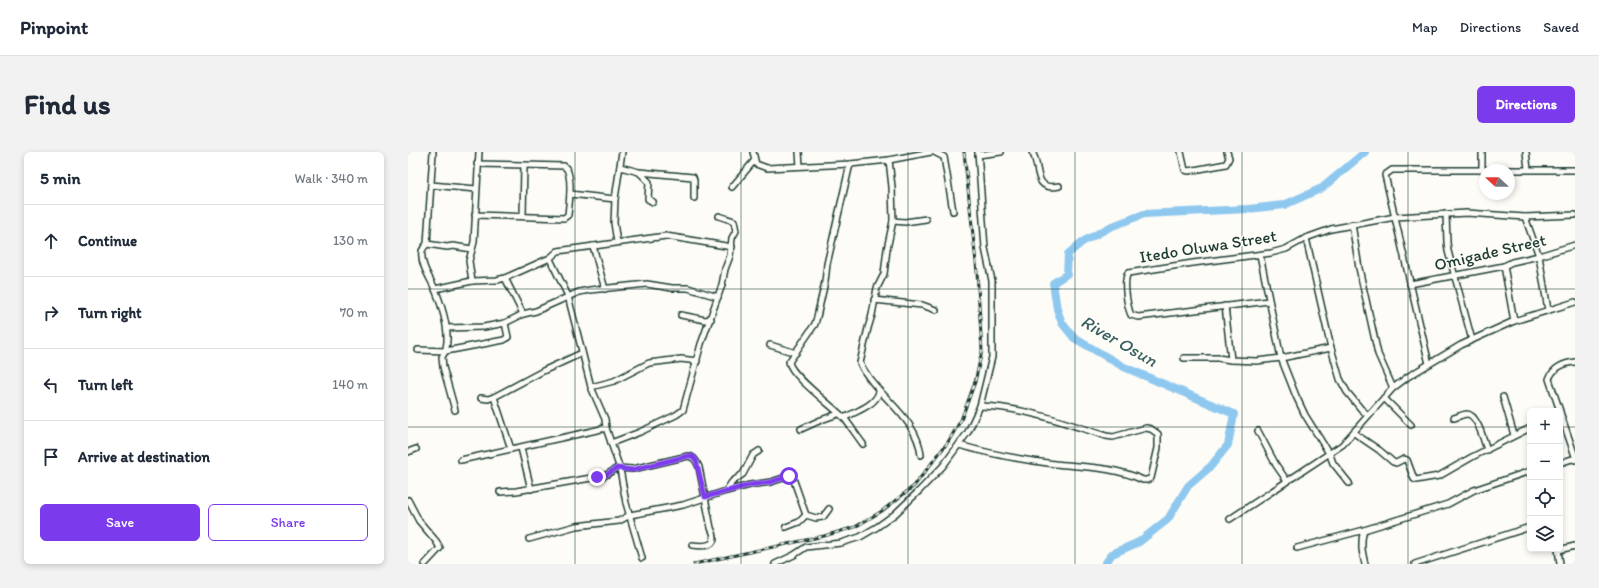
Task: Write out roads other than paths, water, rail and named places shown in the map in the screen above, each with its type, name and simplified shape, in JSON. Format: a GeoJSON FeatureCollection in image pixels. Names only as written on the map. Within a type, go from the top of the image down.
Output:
{"type":"FeatureCollection","features":[{"type":"Feature","properties":{"kind":"street"},"geometry":{"type":"LineString","coordinates":[[433,152],[427,244],[423,249],[423,260],[435,289],[447,328],[446,351],[442,357],[443,367],[455,410]]}},
{"type":"Feature","properties":{"kind":"street"},"geometry":{"type":"LineString","coordinates":[[472,281],[469,261],[472,249],[479,152]]}},
{"type":"Feature","properties":{"kind":"street"},"geometry":{"type":"LineString","coordinates":[[617,242],[614,223],[615,198],[622,152]]}},
{"type":"Feature","properties":{"kind":"street"},"geometry":{"type":"LineString","coordinates":[[753,152],[754,161],[756,164],[767,168],[850,164],[889,160],[932,152],[944,157],[953,210]]}},
{"type":"Feature","properties":{"kind":"street"},"geometry":{"type":"LineString","coordinates":[[799,152],[800,166]]}},
{"type":"Feature","properties":{"kind":"street"},"geometry":{"type":"LineString","coordinates":[[775,564],[794,555],[806,547],[841,543],[860,537],[877,527],[895,514],[943,466],[968,432],[980,406],[992,357],[992,281],[985,248],[978,154],[1001,152]]}},
{"type":"Feature","properties":{"kind":"street"},"geometry":{"type":"LineString","coordinates":[[1032,152],[1035,157],[1037,173],[1044,184],[1052,187],[1059,186]]}},
{"type":"Feature","properties":{"kind":"street"},"geometry":{"type":"LineString","coordinates":[[1181,152],[1185,170],[1190,171],[1226,164],[1228,158],[1227,152]]}},
{"type":"Feature","properties":{"kind":"street"},"geometry":{"type":"LineString","coordinates":[[1482,152],[1482,164]]}},
{"type":"Feature","properties":{"kind":"street"},"geometry":{"type":"LineString","coordinates":[[1526,152],[1528,169]]}},
{"type":"Feature","properties":{"kind":"street"},"geometry":{"type":"LineString","coordinates":[[889,160],[892,187],[893,221],[887,249],[884,274],[877,288],[860,363],[879,392],[906,419],[920,444],[921,455]]}},
{"type":"Feature","properties":{"kind":"street"},"geometry":{"type":"LineString","coordinates":[[732,187],[754,161]]}},
{"type":"Feature","properties":{"kind":"street"},"geometry":{"type":"LineString","coordinates":[[475,215],[566,217],[568,215],[570,194],[568,170],[564,166],[477,164]]}},
{"type":"Feature","properties":{"kind":"street"},"geometry":{"type":"LineString","coordinates":[[850,164],[815,324],[789,362],[791,367],[838,414],[844,418],[863,444]]}},
{"type":"Feature","properties":{"kind":"street"},"geometry":{"type":"LineString","coordinates":[[523,216],[524,166]]}},
{"type":"Feature","properties":{"kind":"street"},"geometry":{"type":"LineString","coordinates":[[620,167],[639,172],[693,177],[694,198]]}},
{"type":"Feature","properties":{"kind":"street"},"geometry":{"type":"LineString","coordinates":[[1515,169],[1575,170]]}},
{"type":"Feature","properties":{"kind":"street"},"geometry":{"type":"LineString","coordinates":[[1429,364],[1417,318],[1385,175],[1387,172],[1392,170],[1479,170]]}},
{"type":"Feature","properties":{"kind":"street"},"geometry":{"type":"LineString","coordinates":[[639,172],[649,182],[648,199],[653,202]]}},
{"type":"Feature","properties":{"kind":"street"},"geometry":{"type":"LineString","coordinates":[[431,185],[476,189]]}},
{"type":"Feature","properties":{"kind":"street"},"geometry":{"type":"LineString","coordinates":[[570,194],[615,198]]}},
{"type":"Feature","properties":{"kind":"street"},"geometry":{"type":"LineString","coordinates":[[1446,214],[1446,242],[1472,340]]}},
{"type":"Feature","properties":{"kind":"street","name":"Itedo Oluwa Street"},"geometry":{"type":"LineString","coordinates":[[1225,306],[1172,314],[1138,317],[1134,316],[1129,311],[1126,294],[1126,277],[1128,273],[1192,263],[1260,255],[1286,248],[1306,238],[1331,229],[1395,217],[1446,214],[1525,217],[1575,215]]}},
{"type":"Feature","properties":{"kind":"street"},"geometry":{"type":"LineString","coordinates":[[611,443],[640,432],[676,415],[683,410],[702,344],[718,297],[732,247],[732,238],[736,231],[736,224],[730,218],[719,216]]}},
{"type":"Feature","properties":{"kind":"street"},"geometry":{"type":"LineString","coordinates":[[1525,217],[1539,256],[1548,310]]}},
{"type":"Feature","properties":{"kind":"street"},"geometry":{"type":"LineString","coordinates":[[893,221],[905,222],[926,219]]}},
{"type":"Feature","properties":{"kind":"street"},"geometry":{"type":"LineString","coordinates":[[1352,224],[1359,268],[1378,354],[1393,388]]}},
{"type":"Feature","properties":{"kind":"street"},"geometry":{"type":"LineString","coordinates":[[435,289],[472,281],[497,280],[505,278],[550,258],[558,251],[617,242],[666,236],[732,247]]}},
{"type":"Feature","properties":{"kind":"street"},"geometry":{"type":"LineString","coordinates":[[1306,238],[1331,348],[1340,379],[1347,392],[1368,415]]}},
{"type":"Feature","properties":{"kind":"street"},"geometry":{"type":"LineString","coordinates":[[427,244],[472,249]]}},
{"type":"Feature","properties":{"kind":"street","name":"Omigade Street"},"geometry":{"type":"LineString","coordinates":[[1410,284],[1455,274],[1504,266],[1512,262],[1539,256],[1575,245]]}},
{"type":"Feature","properties":{"kind":"street"},"geometry":{"type":"LineString","coordinates":[[593,246],[605,289]]}},
{"type":"Feature","properties":{"kind":"street"},"geometry":{"type":"LineString","coordinates":[[1260,255],[1281,358],[1305,415],[1330,454],[1332,463],[1349,483]]}},
{"type":"Feature","properties":{"kind":"street"},"geometry":{"type":"LineString","coordinates":[[550,258],[568,296],[591,386],[605,419],[606,428],[620,469],[626,503],[642,558]]}},
{"type":"Feature","properties":{"kind":"street"},"geometry":{"type":"LineString","coordinates":[[1504,266],[1514,321]]}},
{"type":"Feature","properties":{"kind":"street"},"geometry":{"type":"LineString","coordinates":[[505,278],[523,314]]}},
{"type":"Feature","properties":{"kind":"street"},"geometry":{"type":"LineString","coordinates":[[447,328],[484,327],[505,323],[523,314],[536,311],[579,292],[647,284],[672,288],[688,288],[718,297]]}},
{"type":"Feature","properties":{"kind":"street"},"geometry":{"type":"LineString","coordinates":[[874,300],[922,305],[936,310]]}},
{"type":"Feature","properties":{"kind":"street"},"geometry":{"type":"LineString","coordinates":[[1231,360],[1225,306],[1269,301]]}},
{"type":"Feature","properties":{"kind":"street"},"geometry":{"type":"LineString","coordinates":[[1230,520],[1342,445],[1393,388],[1408,376],[1460,345],[1514,321],[1575,302]]}},
{"type":"Feature","properties":{"kind":"street"},"geometry":{"type":"LineString","coordinates":[[681,315],[705,320],[711,319]]}},
{"type":"Feature","properties":{"kind":"street"},"geometry":{"type":"LineString","coordinates":[[418,350],[446,351],[504,340],[508,337],[505,323]]}},
{"type":"Feature","properties":{"kind":"street"},"geometry":{"type":"LineString","coordinates":[[770,345],[796,353]]}},
{"type":"Feature","properties":{"kind":"street"},"geometry":{"type":"LineString","coordinates":[[1184,358],[1218,358],[1257,361],[1331,348]]}},
{"type":"Feature","properties":{"kind":"street"},"geometry":{"type":"LineString","coordinates":[[481,398],[488,399],[494,397],[543,371],[582,353]]}},
{"type":"Feature","properties":{"kind":"street"},"geometry":{"type":"LineString","coordinates":[[591,386],[614,381],[649,363],[680,359],[697,361]]}},
{"type":"Feature","properties":{"kind":"street"},"geometry":{"type":"LineString","coordinates":[[1558,408],[1549,379],[1553,372],[1564,364],[1575,362]]}},
{"type":"Feature","properties":{"kind":"street"},"geometry":{"type":"LineString","coordinates":[[844,418],[873,402],[879,392]]}},
{"type":"Feature","properties":{"kind":"street"},"geometry":{"type":"LineString","coordinates":[[494,397],[511,449]]}},
{"type":"Feature","properties":{"kind":"street"},"geometry":{"type":"LineString","coordinates":[[1503,397],[1514,435]]}},
{"type":"Feature","properties":{"kind":"street"},"geometry":{"type":"LineString","coordinates":[[1384,398],[1411,425]]}},
{"type":"Feature","properties":{"kind":"street"},"geometry":{"type":"LineString","coordinates":[[959,445],[1028,460],[1119,471],[1143,480],[1151,478],[1158,448],[1158,434],[1151,429],[1146,428],[1113,437],[1037,415],[995,406],[980,406]]}},
{"type":"Feature","properties":{"kind":"street"},"geometry":{"type":"LineString","coordinates":[[801,429],[838,414]]}},
{"type":"Feature","properties":{"kind":"street"},"geometry":{"type":"LineString","coordinates":[[1454,418],[1466,414],[1471,415],[1476,419],[1487,450]]}},
{"type":"Feature","properties":{"kind":"street"},"geometry":{"type":"LineString","coordinates":[[1563,423],[1574,458],[1563,462]]}},
{"type":"Feature","properties":{"kind":"street"},"geometry":{"type":"LineString","coordinates":[[461,460],[521,448],[606,428]]}},
{"type":"Feature","properties":{"kind":"street"},"geometry":{"type":"LineString","coordinates":[[1354,433],[1393,462],[1396,463],[1404,459],[1407,460],[1414,479],[1416,480],[1439,476],[1527,429]]}},
{"type":"Feature","properties":{"kind":"street"},"geometry":{"type":"LineString","coordinates":[[1258,431],[1276,465],[1287,481]]}},
{"type":"Feature","properties":{"kind":"street"},"geometry":{"type":"LineString","coordinates":[[521,448],[531,489]]}},
{"type":"Feature","properties":{"kind":"street"},"geometry":{"type":"LineString","coordinates":[[408,452],[416,449]]}},
{"type":"Feature","properties":{"kind":"street"},"geometry":{"type":"LineString","coordinates":[[726,491],[732,482],[743,474],[753,455],[759,451]]}},
{"type":"Feature","properties":{"kind":"street"},"geometry":{"type":"LineString","coordinates":[[500,492],[531,489],[606,475],[617,468],[632,470],[692,456],[696,460],[699,467],[711,528],[715,536],[714,542],[706,546],[692,546]]}},
{"type":"Feature","properties":{"kind":"street"},"geometry":{"type":"LineString","coordinates":[[1296,548],[1364,530],[1448,504],[1474,490],[1527,472]]}},
{"type":"Feature","properties":{"kind":"street"},"geometry":{"type":"LineString","coordinates":[[529,539],[576,526],[619,521],[630,515],[683,505],[726,491],[791,477],[806,515]]}},
{"type":"Feature","properties":{"kind":"street"},"geometry":{"type":"LineString","coordinates":[[408,500],[419,521],[440,548],[424,564]]}},
{"type":"Feature","properties":{"kind":"street"},"geometry":{"type":"LineString","coordinates":[[806,515],[816,518],[823,517],[829,509]]}},
{"type":"Feature","properties":{"kind":"street"},"geometry":{"type":"LineString","coordinates":[[786,527],[799,522],[806,515]]}},
{"type":"Feature","properties":{"kind":"street"},"geometry":{"type":"LineString","coordinates":[[1415,564],[1527,528]]}},
{"type":"Feature","properties":{"kind":"street"},"geometry":{"type":"LineString","coordinates":[[1364,530],[1361,539],[1361,551],[1365,564]]}},
{"type":"Feature","properties":{"kind":"street"},"geometry":{"type":"LineString","coordinates":[[1563,549],[1575,546]]}},
{"type":"Feature","properties":{"kind":"street"},"geometry":{"type":"LineString","coordinates":[[1558,552],[1560,564]]}},
{"type":"Feature","properties":{"kind":"waterway","name":"River Osun"},"geometry":{"type":"LineString","coordinates":[[1105,564],[1112,554],[1139,542],[1168,519],[1188,486],[1211,466],[1228,445],[1234,414],[1124,367],[1074,338],[1062,323],[1057,309],[1053,283],[1067,274],[1068,254],[1082,242],[1110,227],[1144,214],[1248,209],[1284,205],[1322,188],[1365,152]]}},
{"type":"Feature","properties":{"kind":"railway"},"geometry":{"type":"LineString","coordinates":[[694,564],[824,536],[855,527],[882,511],[914,486],[948,442],[961,420],[975,382],[982,351],[977,272],[964,152]]}}]}
